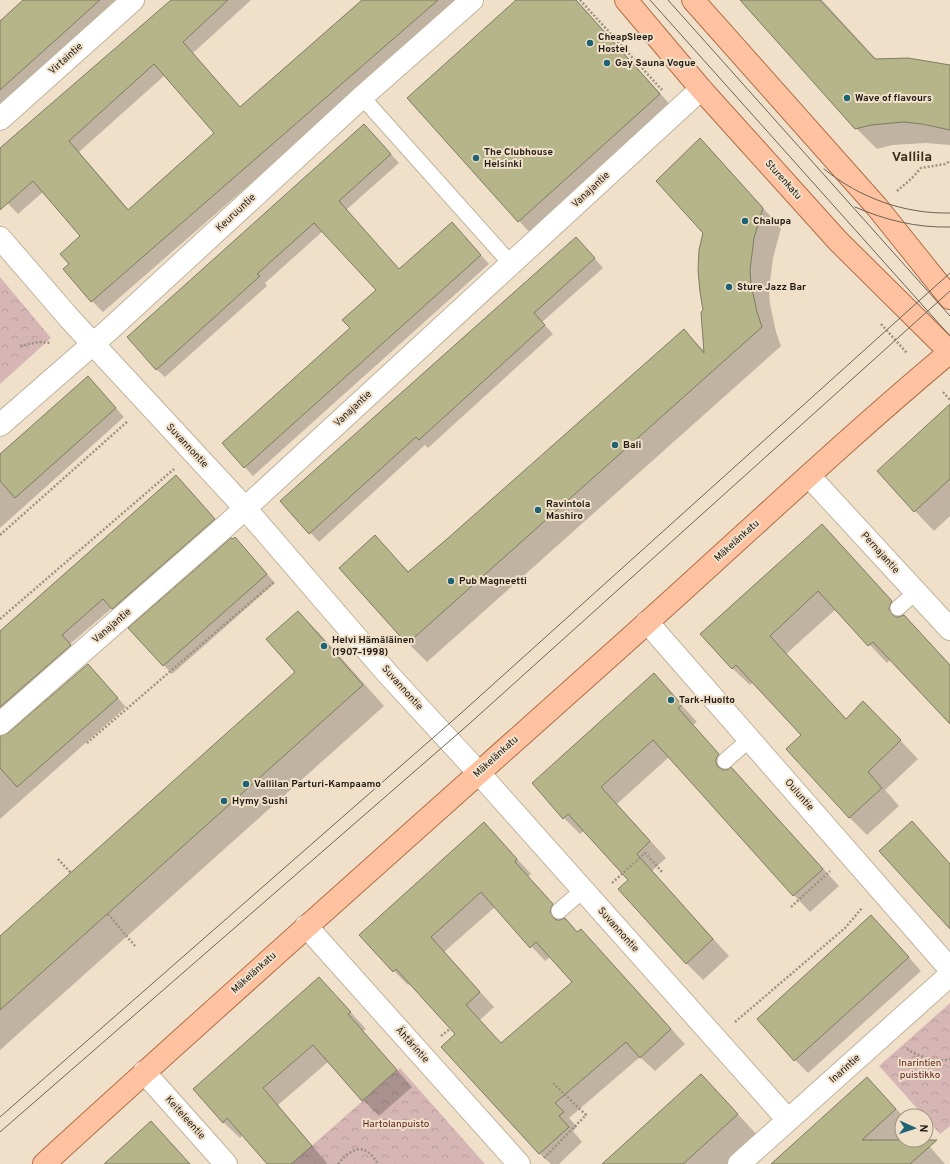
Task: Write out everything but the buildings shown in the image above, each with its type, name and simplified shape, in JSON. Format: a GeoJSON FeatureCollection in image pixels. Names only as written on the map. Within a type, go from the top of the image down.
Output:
{"type":"FeatureCollection","features":[{"type":"Feature","properties":{"kind":"main road","name":"Sturenkatu"},"geometry":{"type":"LineString","coordinates":[[626,0],[701,89],[838,241],[950,352]]}},
{"type":"Feature","properties":{"kind":"main road"},"geometry":{"type":"LineString","coordinates":[[693,0],[877,207],[950,298]]}},
{"type":"Feature","properties":{"kind":"main road","name":"Mäkelänkatu"},"geometry":{"type":"LineString","coordinates":[[44,1164],[306,926],[648,622],[809,476],[950,352]]}},
{"type":"Feature","properties":{"kind":"street","name":"Virtaintie"},"geometry":{"type":"LineString","coordinates":[[0,118],[133,0]]}},
{"type":"Feature","properties":{"kind":"street","name":"Keuruuntie"},"geometry":{"type":"LineString","coordinates":[[0,425],[93,344],[362,97],[472,0]]}},
{"type":"Feature","properties":{"kind":"street","name":"Vanajantie"},"geometry":{"type":"LineString","coordinates":[[0,724],[245,508],[701,89]]}},
{"type":"Feature","properties":{"kind":"street","name":"Suvannontie"},"geometry":{"type":"LineString","coordinates":[[0,238],[93,344],[245,508],[387,672],[788,1120]]}},
{"type":"Feature","properties":{"kind":"street","name":"Pernajantie"},"geometry":{"type":"LineString","coordinates":[[809,476],[950,629]]}},
{"type":"Feature","properties":{"kind":"street","name":"Ouluntie"},"geometry":{"type":"LineString","coordinates":[[648,622],[950,968]]}},
{"type":"Feature","properties":{"kind":"street","name":"Ähtärintie"},"geometry":{"type":"LineString","coordinates":[[306,926],[519,1164]]}},
{"type":"Feature","properties":{"kind":"street","name":"Inarintie"},"geometry":{"type":"LineString","coordinates":[[739,1164],[950,975]]}},
{"type":"Feature","properties":{"kind":"street","name":"Keiteleentie"},"geometry":{"type":"LineString","coordinates":[[144,1072],[226,1164]]}},
{"type":"Feature","properties":{"kind":"lane"},"geometry":{"type":"LineString","coordinates":[[362,97],[511,264]]}},
{"type":"Feature","properties":{"kind":"lane"},"geometry":{"type":"LineString","coordinates":[[898,608],[916,592]]}},
{"type":"Feature","properties":{"kind":"lane"},"geometry":{"type":"LineString","coordinates":[[725,761],[750,739]]}},
{"type":"Feature","properties":{"kind":"lane"},"geometry":{"type":"LineString","coordinates":[[559,911],[588,896]]}},
{"type":"Feature","properties":{"kind":"path"},"geometry":{"type":"LineString","coordinates":[[921,168],[945,164],[950,161]]}},
{"type":"Feature","properties":{"kind":"path"},"geometry":{"type":"LineString","coordinates":[[878,320],[950,400]]}},
{"type":"Feature","properties":{"kind":"path"},"geometry":{"type":"LineString","coordinates":[[20,346],[38,342],[51,343]]}},
{"type":"Feature","properties":{"kind":"path"},"geometry":{"type":"LineString","coordinates":[[0,535],[148,404]]}},
{"type":"Feature","properties":{"kind":"path"},"geometry":{"type":"LineString","coordinates":[[0,619],[192,452]]}},
{"type":"Feature","properties":{"kind":"path"},"geometry":{"type":"LineString","coordinates":[[87,743],[294,565]]}},
{"type":"Feature","properties":{"kind":"path"},"geometry":{"type":"LineString","coordinates":[[588,896],[645,854],[663,873]]}},
{"type":"Feature","properties":{"kind":"path"},"geometry":{"type":"LineString","coordinates":[[791,907],[850,854]]}},
{"type":"Feature","properties":{"kind":"path"},"geometry":{"type":"LineString","coordinates":[[58,859],[71,873]]}},
{"type":"Feature","properties":{"kind":"path"},"geometry":{"type":"LineString","coordinates":[[733,1024],[845,928],[863,906]]}},
{"type":"Feature","properties":{"kind":"path"},"geometry":{"type":"LineString","coordinates":[[108,914],[135,946]]}},
{"type":"Feature","properties":{"kind":"path"},"geometry":{"type":"LineString","coordinates":[[903,1046],[917,1055],[932,1059],[950,1059]]}},
{"type":"Feature","properties":{"kind":"path"},"geometry":{"type":"LineString","coordinates":[[543,1160],[586,1115],[552,1082]]}},
{"type":"Feature","properties":{"kind":"path"},"geometry":{"type":"LineString","coordinates":[[338,1164],[344,1156],[353,1150],[361,1148],[373,1156],[378,1164]]}},
{"type":"Feature","properties":{"kind":"green space"},"geometry":{"type":"Polygon","coordinates":[[[0,277],[51,338],[0,384],[0,277]]]}},
{"type":"Feature","properties":{"kind":"green space","name":"Inarintien puistikko"},"geometry":{"type":"Polygon","coordinates":[[[950,1003],[950,1126],[940,1134],[934,1127],[934,1108],[917,1108],[879,1066],[950,1003]]]}},
{"type":"Feature","properties":{"kind":"green space","name":"Hartolanpuisto"},"geometry":{"type":"Polygon","coordinates":[[[400,1068],[485,1164],[291,1164],[400,1068]]]}},
{"type":"Feature","properties":{"kind":"tram line"},"geometry":{"type":"LineString","coordinates":[[650,0],[950,336]]}},
{"type":"Feature","properties":{"kind":"tram line"},"geometry":{"type":"LineString","coordinates":[[668,0],[950,316]]}},
{"type":"Feature","properties":{"kind":"tram line"},"geometry":{"type":"LineString","coordinates":[[824,169],[852,188],[883,202],[916,211],[950,213]]}},
{"type":"Feature","properties":{"kind":"tram line"},"geometry":{"type":"LineString","coordinates":[[855,207],[878,216],[913,225],[950,227]]}},
{"type":"Feature","properties":{"kind":"tram line"},"geometry":{"type":"LineString","coordinates":[[0,1117],[459,715],[950,273]]}},
{"type":"Feature","properties":{"kind":"tram line"},"geometry":{"type":"LineString","coordinates":[[0,1132],[469,724],[950,291]]}},
{"type":"Feature","properties":{"kind":"place","name":"CheapSleep Hostel"},"geometry":{"type":"Point","coordinates":[590,43]}},
{"type":"Feature","properties":{"kind":"place","name":"Gay Sauna Vogue"},"geometry":{"type":"Point","coordinates":[607,63]}},
{"type":"Feature","properties":{"kind":"place","name":"Wave of flavours"},"geometry":{"type":"Point","coordinates":[847,98]}},
{"type":"Feature","properties":{"kind":"place","name":"The Clubhouse Helsinki"},"geometry":{"type":"Point","coordinates":[476,158]}},
{"type":"Feature","properties":{"kind":"place","name":"Chalupa"},"geometry":{"type":"Point","coordinates":[745,221]}},
{"type":"Feature","properties":{"kind":"place","name":"Sture Jazz Bar"},"geometry":{"type":"Point","coordinates":[729,287]}},
{"type":"Feature","properties":{"kind":"place","name":"Bali"},"geometry":{"type":"Point","coordinates":[615,445]}},
{"type":"Feature","properties":{"kind":"place","name":"Ravintola Mashiro"},"geometry":{"type":"Point","coordinates":[538,510]}},
{"type":"Feature","properties":{"kind":"place","name":"Pub Magneetti"},"geometry":{"type":"Point","coordinates":[451,581]}},
{"type":"Feature","properties":{"kind":"place","name":"Helvi Hämäläinen (1907–1998)"},"geometry":{"type":"Point","coordinates":[324,646]}},
{"type":"Feature","properties":{"kind":"place","name":"Tark-Huolto"},"geometry":{"type":"Point","coordinates":[671,700]}},
{"type":"Feature","properties":{"kind":"place","name":"Vallilan Parturi-Kampaamo"},"geometry":{"type":"Point","coordinates":[246,784]}},
{"type":"Feature","properties":{"kind":"place","name":"Hymy Sushi"},"geometry":{"type":"Point","coordinates":[224,801]}},
{"type":"Feature","properties":{"kind":"district","name":"Vallila"},"geometry":{"type":"Point","coordinates":[912,157]}}]}
